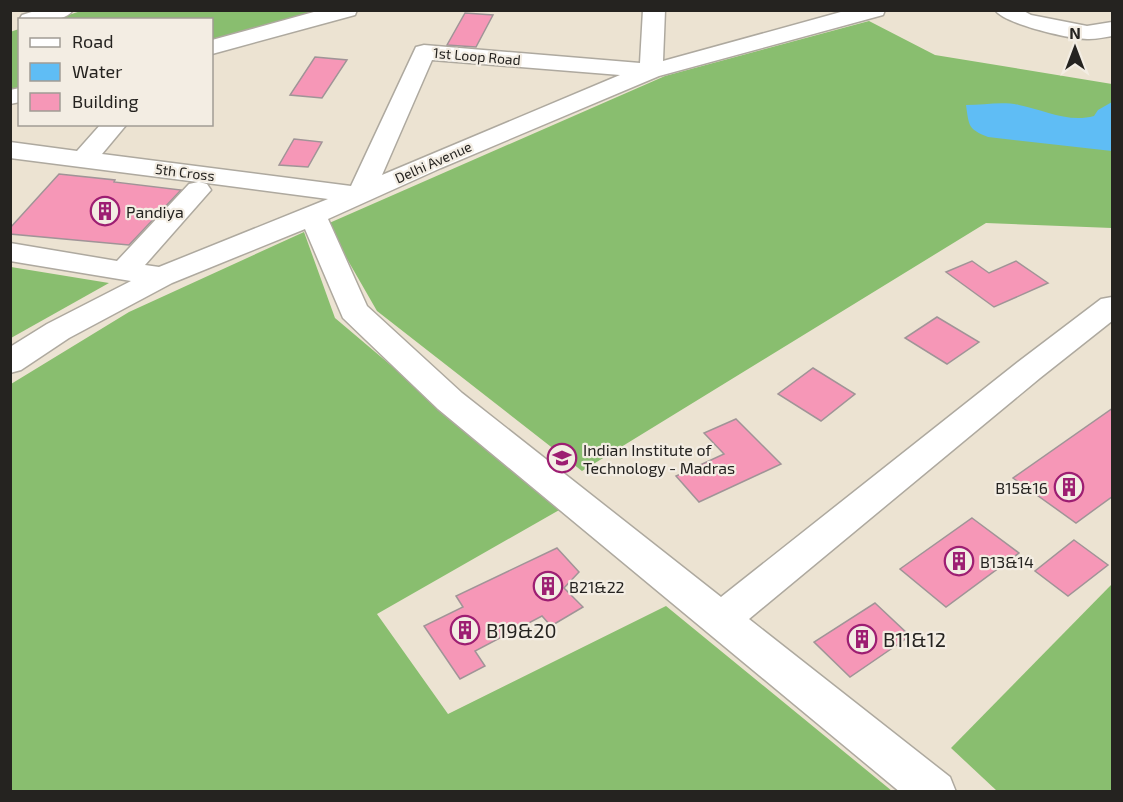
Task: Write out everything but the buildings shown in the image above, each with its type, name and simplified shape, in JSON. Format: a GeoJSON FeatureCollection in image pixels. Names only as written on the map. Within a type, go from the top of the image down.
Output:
{"type":"FeatureCollection","features":[{"type":"Feature","properties":{"kind":"lane"},"geometry":{"type":"LineString","coordinates":[[37,18],[63,10]]}},
{"type":"Feature","properties":{"kind":"lane"},"geometry":{"type":"LineString","coordinates":[[213,46],[347,10]]}},
{"type":"Feature","properties":{"kind":"lane"},"geometry":{"type":"LineString","coordinates":[[651,71],[654,10]]}},
{"type":"Feature","properties":{"kind":"lane","name":"Delhi Avenue"},"geometry":{"type":"LineString","coordinates":[[10,362],[58,331],[162,277],[312,216],[651,71],[875,10]]}},
{"type":"Feature","properties":{"kind":"lane"},"geometry":{"type":"LineString","coordinates":[[1005,10],[1024,20],[1087,33],[1113,29]]}},
{"type":"Feature","properties":{"kind":"lane"},"geometry":{"type":"LineString","coordinates":[[1090,10],[1113,17]]}},
{"type":"Feature","properties":{"kind":"lane","name":"1st Loop Road"},"geometry":{"type":"LineString","coordinates":[[360,195],[424,52],[651,71]]}},
{"type":"Feature","properties":{"kind":"lane"},"geometry":{"type":"LineString","coordinates":[[84,159],[113,126]]}},
{"type":"Feature","properties":{"kind":"lane","name":"5th Cross"},"geometry":{"type":"LineString","coordinates":[[10,150],[360,195]]}},
{"type":"Feature","properties":{"kind":"lane"},"geometry":{"type":"LineString","coordinates":[[124,271],[198,190]]}},
{"type":"Feature","properties":{"kind":"lane"},"geometry":{"type":"LineString","coordinates":[[312,216],[354,311],[450,401],[934,792]]}},
{"type":"Feature","properties":{"kind":"lane"},"geometry":{"type":"LineString","coordinates":[[10,252],[162,277]]}},
{"type":"Feature","properties":{"kind":"lane"},"geometry":{"type":"LineString","coordinates":[[720,620],[1029,370],[1113,306]]}},
{"type":"Feature","properties":{"kind":"shaded area","name":"Indian Institute of Technology - Madras"},"geometry":{"type":"Polygon","coordinates":[[[11,11],[1112,11],[1112,791],[11,791],[11,11]]]}},
{"type":"Feature","properties":{"kind":"green space"},"geometry":{"type":"Polygon","coordinates":[[[84,10],[319,11],[213,39],[213,18],[59,18],[84,10]]]}},
{"type":"Feature","properties":{"kind":"green space"},"geometry":{"type":"Polygon","coordinates":[[[869,21],[935,55],[1112,84],[1112,228],[986,223],[582,471],[377,311],[327,224],[665,76],[869,21]]]}},
{"type":"Feature","properties":{"kind":"green space"},"geometry":{"type":"Polygon","coordinates":[[[18,29],[18,89],[10,91],[10,32],[18,29]]]}},
{"type":"Feature","properties":{"kind":"green space"},"geometry":{"type":"Polygon","coordinates":[[[304,232],[335,318],[561,509],[377,614],[448,714],[666,606],[892,791],[11,792],[11,384],[129,312],[304,232]]]}},
{"type":"Feature","properties":{"kind":"green space"},"geometry":{"type":"Polygon","coordinates":[[[11,267],[109,283],[11,338],[11,267]]]}},
{"type":"Feature","properties":{"kind":"green space"},"geometry":{"type":"Polygon","coordinates":[[[1112,584],[1112,791],[997,791],[951,748],[1112,584]]]}},
{"type":"Feature","properties":{"kind":"water"},"geometry":{"type":"Polygon","coordinates":[[[1112,102],[1112,151],[988,137],[973,129],[966,105],[1013,104],[1065,117],[1084,118],[1094,116],[1098,110],[1112,102]]]}},
{"type":"Feature","properties":{"kind":"place","name":"Pandiya"},"geometry":{"type":"Point","coordinates":[105,211]}},
{"type":"Feature","properties":{"kind":"place","name":"Indian Institute of Technology - Madras"},"geometry":{"type":"Point","coordinates":[562,458]}},
{"type":"Feature","properties":{"kind":"place","name":"B15&16"},"geometry":{"type":"Point","coordinates":[1069,487]}},
{"type":"Feature","properties":{"kind":"place","name":"B13&14"},"geometry":{"type":"Point","coordinates":[959,561]}},
{"type":"Feature","properties":{"kind":"place","name":"B21&22"},"geometry":{"type":"Point","coordinates":[548,586]}},
{"type":"Feature","properties":{"kind":"place","name":"B19&20"},"geometry":{"type":"Point","coordinates":[465,630]}},
{"type":"Feature","properties":{"kind":"place","name":"B11&12"},"geometry":{"type":"Point","coordinates":[862,639]}}]}
